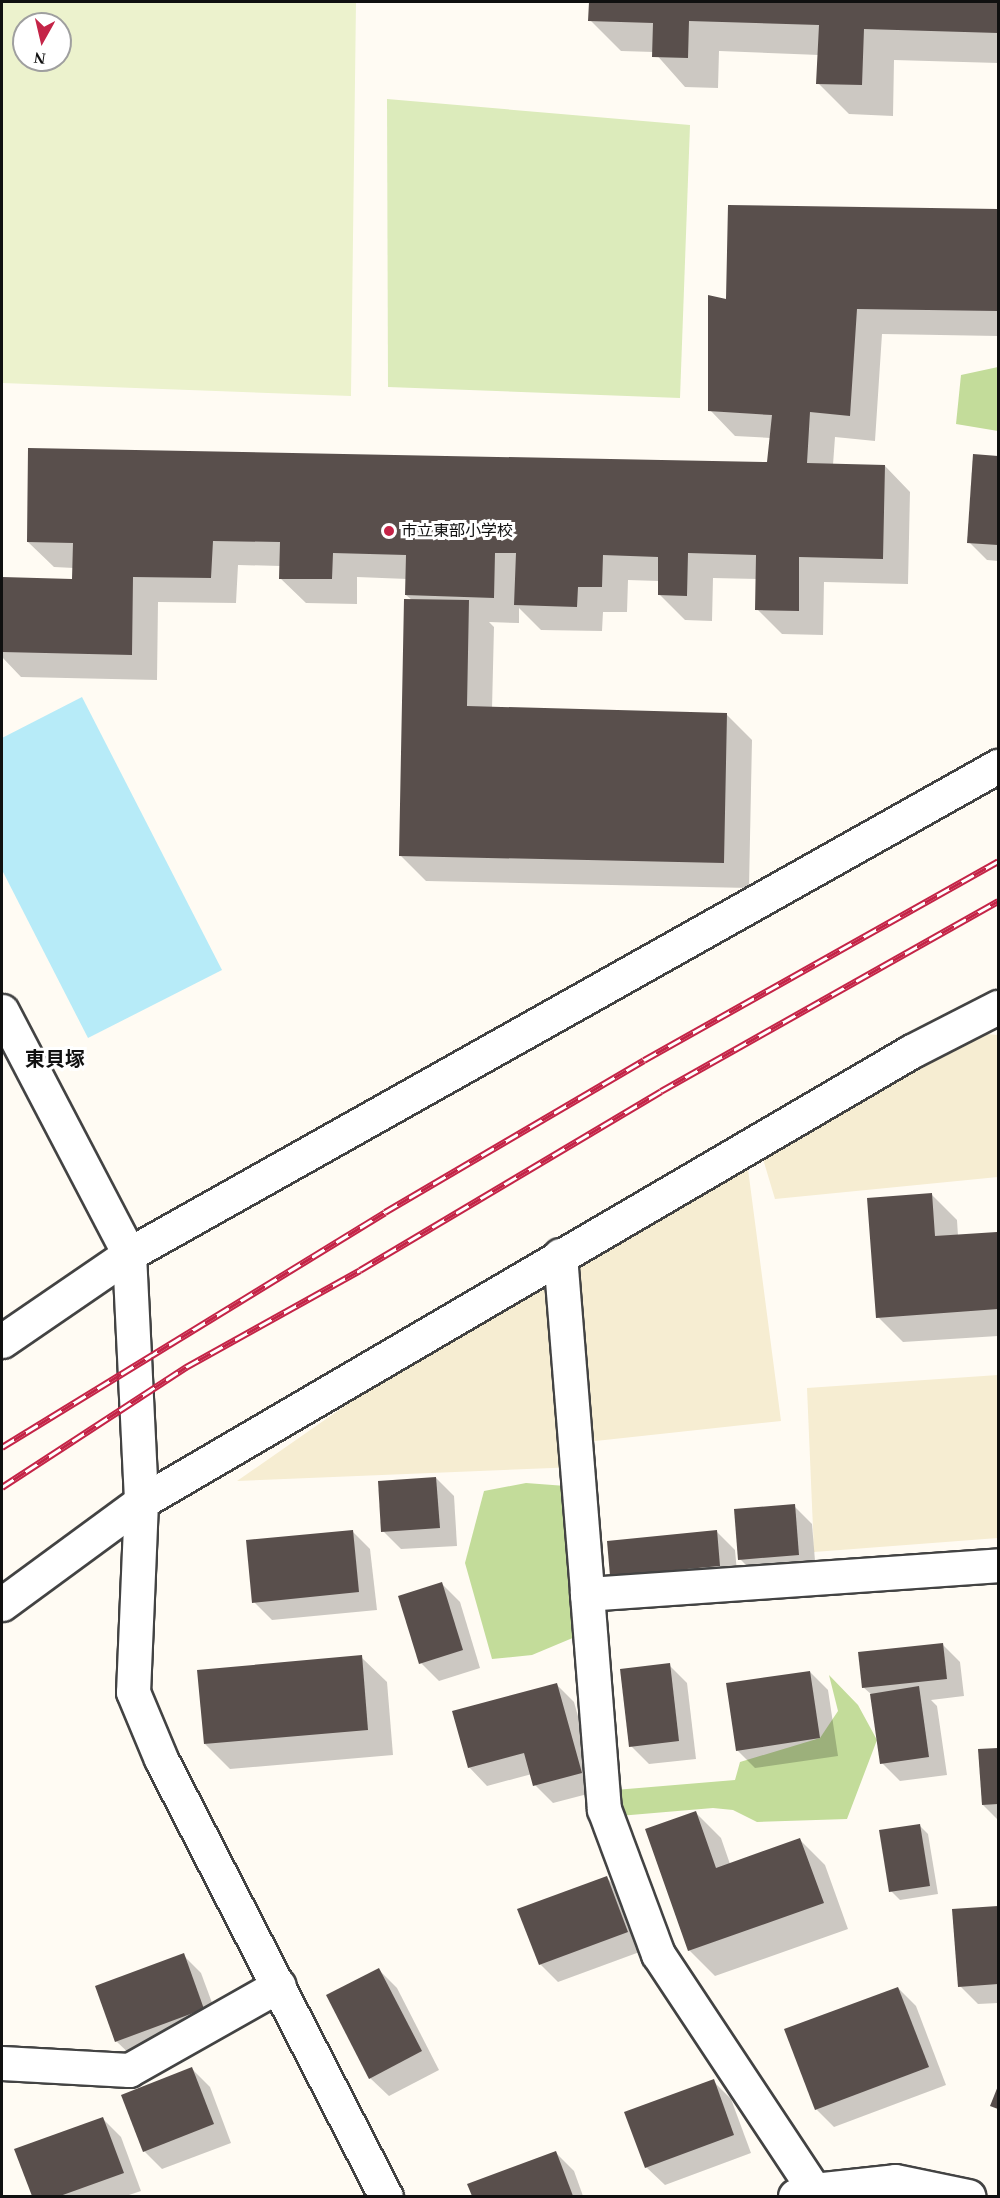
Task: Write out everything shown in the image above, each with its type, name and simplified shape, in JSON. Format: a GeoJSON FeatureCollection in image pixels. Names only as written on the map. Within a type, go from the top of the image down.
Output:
{"type":"FeatureCollection","features":[{"type":"Feature","properties":{"kind":"street"},"geometry":{"type":"LineString","coordinates":[[2,1341],[129,1254],[999,766]]}},
{"type":"Feature","properties":{"kind":"street"},"geometry":{"type":"LineString","coordinates":[[2,1604],[141,1502],[912,1051],[999,1007]]}},
{"type":"Feature","properties":{"kind":"street"},"geometry":{"type":"LineString","coordinates":[[2,1011],[129,1254],[141,1502],[133,1692],[161,1759],[386,2196]]}},
{"type":"Feature","properties":{"kind":"street"},"geometry":{"type":"LineString","coordinates":[[560,1255],[604,1809],[658,1954],[804,2193],[895,2181],[968,2196]]}},
{"type":"Feature","properties":{"kind":"street"},"geometry":{"type":"LineString","coordinates":[[587,1594],[999,1564]]}},
{"type":"Feature","properties":{"kind":"street"},"geometry":{"type":"LineString","coordinates":[[2,2063],[129,2070],[279,1986]]}},
{"type":"Feature","properties":{"kind":"shaded area"},"geometry":{"type":"Polygon","coordinates":[[[974,1033],[998,1035],[998,1177],[775,1199],[763,1159],[974,1033]]]}},
{"type":"Feature","properties":{"kind":"shaded area"},"geometry":{"type":"Polygon","coordinates":[[[748,1169],[781,1421],[577,1443],[578,1467],[237,1481],[567,1251],[748,1169]]]}},
{"type":"Feature","properties":{"kind":"shaded area"},"geometry":{"type":"Polygon","coordinates":[[[998,1375],[998,1538],[814,1552],[807,1388],[998,1375]]]}},
{"type":"Feature","properties":{"kind":"green space"},"geometry":{"type":"Polygon","coordinates":[[[2,2],[356,2],[351,396],[2,383],[2,2]]]}},
{"type":"Feature","properties":{"kind":"green space"},"geometry":{"type":"Polygon","coordinates":[[[387,99],[690,125],[680,398],[388,387],[387,99]]]}},
{"type":"Feature","properties":{"kind":"green space"},"geometry":{"type":"Polygon","coordinates":[[[998,367],[998,431],[956,424],[961,375],[998,367]]]}},
{"type":"Feature","properties":{"kind":"green space"},"geometry":{"type":"Polygon","coordinates":[[[526,1483],[579,1487],[575,1637],[532,1655],[492,1659],[465,1563],[484,1491],[526,1483]]]}},
{"type":"Feature","properties":{"kind":"green space"},"geometry":{"type":"Polygon","coordinates":[[[829,1675],[858,1705],[877,1740],[847,1819],[757,1822],[733,1810],[713,1808],[607,1817],[603,1791],[735,1780],[740,1762],[820,1738],[838,1711],[829,1675]]]}},
{"type":"Feature","properties":{"kind":"water"},"geometry":{"type":"Polygon","coordinates":[[[82,697],[222,970],[88,1038],[2,870],[2,738],[82,697]]]}},
{"type":"Feature","properties":{"kind":"building"},"geometry":{"type":"Polygon","coordinates":[[[589,2],[998,2],[998,33],[864,29],[862,85],[816,84],[819,25],[689,21],[688,58],[652,57],[653,23],[588,21],[589,2]]]}},
{"type":"Feature","properties":{"kind":"building"},"geometry":{"type":"Polygon","coordinates":[[[728,205],[998,209],[998,311],[857,309],[850,416],[810,412],[807,463],[885,465],[883,559],[799,557],[799,611],[755,610],[756,555],[688,553],[687,596],[658,595],[658,557],[603,555],[602,587],[578,587],[577,607],[514,605],[516,553],[495,553],[494,598],[405,595],[406,555],[333,553],[332,579],[279,579],[280,542],[213,541],[211,578],[133,577],[132,655],[2,652],[2,577],[72,579],[73,543],[27,542],[28,448],[767,462],[772,415],[708,411],[708,295],[726,299],[728,205]]]}},
{"type":"Feature","properties":{"kind":"building"},"geometry":{"type":"Polygon","coordinates":[[[973,454],[998,456],[998,545],[967,543],[973,454]]]}},
{"type":"Feature","properties":{"kind":"building"},"geometry":{"type":"Polygon","coordinates":[[[404,599],[469,600],[467,706],[727,713],[724,863],[399,856],[404,599]]]}},
{"type":"Feature","properties":{"kind":"building"},"geometry":{"type":"Polygon","coordinates":[[[932,1193],[935,1236],[997,1232],[998,1309],[876,1318],[867,1198],[932,1193]]]}},
{"type":"Feature","properties":{"kind":"building"},"geometry":{"type":"Polygon","coordinates":[[[436,1477],[440,1528],[381,1532],[378,1481],[436,1477]]]}},
{"type":"Feature","properties":{"kind":"building"},"geometry":{"type":"Polygon","coordinates":[[[795,1504],[799,1555],[738,1560],[734,1509],[795,1504]]]}},
{"type":"Feature","properties":{"kind":"building"},"geometry":{"type":"Polygon","coordinates":[[[353,1530],[359,1592],[252,1603],[246,1540],[353,1530]]]}},
{"type":"Feature","properties":{"kind":"building"},"geometry":{"type":"Polygon","coordinates":[[[717,1530],[720,1566],[610,1576],[607,1541],[717,1530]]]}},
{"type":"Feature","properties":{"kind":"building"},"geometry":{"type":"Polygon","coordinates":[[[442,1582],[463,1650],[419,1664],[398,1596],[442,1582]]]}},
{"type":"Feature","properties":{"kind":"building"},"geometry":{"type":"Polygon","coordinates":[[[943,1643],[947,1679],[862,1688],[858,1652],[943,1643]]]}},
{"type":"Feature","properties":{"kind":"building"},"geometry":{"type":"Polygon","coordinates":[[[362,1655],[368,1730],[204,1744],[197,1670],[362,1655]]]}},
{"type":"Feature","properties":{"kind":"building"},"geometry":{"type":"Polygon","coordinates":[[[670,1663],[679,1741],[629,1747],[620,1669],[670,1663]]]}},
{"type":"Feature","properties":{"kind":"building"},"geometry":{"type":"Polygon","coordinates":[[[810,1671],[820,1738],[736,1751],[726,1683],[810,1671]]]}},
{"type":"Feature","properties":{"kind":"building"},"geometry":{"type":"Polygon","coordinates":[[[557,1683],[582,1773],[533,1786],[524,1753],[468,1768],[452,1711],[557,1683]]]}},
{"type":"Feature","properties":{"kind":"building"},"geometry":{"type":"Polygon","coordinates":[[[919,1686],[929,1757],[880,1764],[870,1694],[919,1686]]]}},
{"type":"Feature","properties":{"kind":"building"},"geometry":{"type":"Polygon","coordinates":[[[998,1748],[998,1804],[982,1805],[978,1749],[998,1748]]]}},
{"type":"Feature","properties":{"kind":"building"},"geometry":{"type":"Polygon","coordinates":[[[696,1811],[716,1868],[800,1838],[824,1903],[688,1951],[645,1829],[696,1811]]]}},
{"type":"Feature","properties":{"kind":"building"},"geometry":{"type":"Polygon","coordinates":[[[920,1824],[930,1886],[889,1892],[879,1830],[920,1824]]]}},
{"type":"Feature","properties":{"kind":"building"},"geometry":{"type":"Polygon","coordinates":[[[607,1876],[628,1932],[539,1965],[517,1909],[607,1876]]]}},
{"type":"Feature","properties":{"kind":"building"},"geometry":{"type":"Polygon","coordinates":[[[998,1906],[998,1984],[958,1987],[952,1909],[998,1906]]]}},
{"type":"Feature","properties":{"kind":"building"},"geometry":{"type":"Polygon","coordinates":[[[184,1953],[204,2009],[115,2042],[95,1986],[184,1953]]]}},
{"type":"Feature","properties":{"kind":"building"},"geometry":{"type":"Polygon","coordinates":[[[379,1968],[422,2051],[369,2079],[326,1995],[379,1968]]]}},
{"type":"Feature","properties":{"kind":"building"},"geometry":{"type":"Polygon","coordinates":[[[898,1987],[929,2067],[815,2110],[784,2029],[898,1987]]]}},
{"type":"Feature","properties":{"kind":"building"},"geometry":{"type":"Polygon","coordinates":[[[192,2067],[214,2124],[143,2152],[121,2095],[192,2067]]]}},
{"type":"Feature","properties":{"kind":"building"},"geometry":{"type":"Polygon","coordinates":[[[714,2079],[734,2135],[645,2168],[624,2112],[714,2079]]]}},
{"type":"Feature","properties":{"kind":"building"},"geometry":{"type":"Polygon","coordinates":[[[998,2086],[998,2109],[990,2106],[998,2086]]]}},
{"type":"Feature","properties":{"kind":"building"},"geometry":{"type":"Polygon","coordinates":[[[103,2117],[124,2173],[60,2196],[32,2196],[14,2149],[103,2117]]]}},
{"type":"Feature","properties":{"kind":"building"},"geometry":{"type":"Polygon","coordinates":[[[556,2151],[573,2196],[472,2196],[467,2184],[556,2151]]]}},
{"type":"Feature","properties":{"kind":"railway"},"geometry":{"type":"LineString","coordinates":[[2,1447],[385,1212],[644,1060],[998,861]]}},
{"type":"Feature","properties":{"kind":"railway"},"geometry":{"type":"LineString","coordinates":[[2,1487],[186,1367],[360,1270],[661,1091],[998,901]]}},
{"type":"Feature","properties":{"kind":"place","name":"市立東部小学校"},"geometry":{"type":"Point","coordinates":[389,531]}},
{"type":"Feature","properties":{"kind":"district","name":"東貝塚"},"geometry":{"type":"Point","coordinates":[55,1059]}}]}
